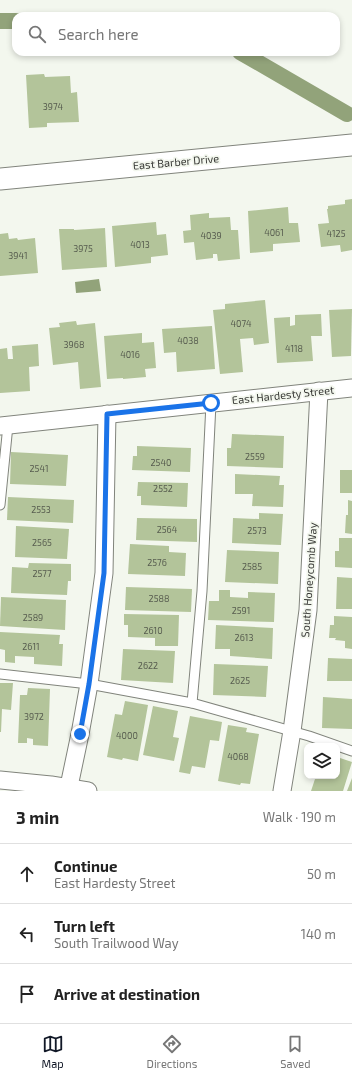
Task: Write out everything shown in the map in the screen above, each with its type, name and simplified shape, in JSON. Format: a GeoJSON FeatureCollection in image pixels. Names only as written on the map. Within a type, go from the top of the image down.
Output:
{"type":"FeatureCollection","features":[{"type":"Feature","properties":{"kind":"street","name":"East Barber Drive"},"geometry":{"type":"LineString","coordinates":[[0,179],[352,145]]}},
{"type":"Feature","properties":{"kind":"street","name":"East Hardesty Street"},"geometry":{"type":"LineString","coordinates":[[4,426],[352,388]]}},
{"type":"Feature","properties":{"kind":"street","name":"South Honeycomb Way"},"geometry":{"type":"LineString","coordinates":[[282,791],[292,731],[308,610],[319,391]]}},
{"type":"Feature","properties":{"kind":"street"},"geometry":{"type":"LineString","coordinates":[[68,790],[89,684],[104,573],[107,414]]}},
{"type":"Feature","properties":{"kind":"street"},"geometry":{"type":"LineString","coordinates":[[0,780],[37,783],[68,790],[88,791]]}},
{"type":"Feature","properties":{"kind":"lane"},"geometry":{"type":"LineString","coordinates":[[192,703],[202,591],[211,403]]}},
{"type":"Feature","properties":{"kind":"lane"},"geometry":{"type":"LineString","coordinates":[[0,506],[4,426]]}},
{"type":"Feature","properties":{"kind":"lane"},"geometry":{"type":"LineString","coordinates":[[0,674],[89,684],[192,703],[292,731],[352,751]]}},
{"type":"Feature","properties":{"kind":"shaded area"},"geometry":{"type":"Polygon","coordinates":[[[99,279],[101,291],[76,293],[75,282],[99,279]]]}},
{"type":"Feature","properties":{"kind":"building"},"geometry":{"type":"Polygon","coordinates":[[[44,74],[45,77],[70,76],[71,93],[77,92],[79,122],[47,123],[47,127],[29,128],[26,75],[44,74]]]}},
{"type":"Feature","properties":{"kind":"building"},"geometry":{"type":"Polygon","coordinates":[[[352,199],[352,250],[341,252],[340,245],[321,247],[318,224],[329,223],[328,206],[345,204],[345,200],[352,199]]]}},
{"type":"Feature","properties":{"kind":"building"},"geometry":{"type":"Polygon","coordinates":[[[288,207],[289,223],[298,223],[300,242],[273,244],[273,251],[250,253],[248,211],[288,207]]]}},
{"type":"Feature","properties":{"kind":"building"},"geometry":{"type":"Polygon","coordinates":[[[209,213],[209,218],[230,217],[231,230],[238,230],[240,259],[218,261],[217,254],[213,254],[213,258],[196,260],[194,242],[184,243],[183,231],[191,230],[190,215],[209,213]]]}},
{"type":"Feature","properties":{"kind":"building"},"geometry":{"type":"Polygon","coordinates":[[[156,222],[157,235],[166,234],[168,255],[151,257],[151,263],[115,267],[112,226],[156,222]]]}},
{"type":"Feature","properties":{"kind":"building"},"geometry":{"type":"Polygon","coordinates":[[[105,228],[107,267],[62,270],[59,229],[74,230],[105,228]]]}},
{"type":"Feature","properties":{"kind":"building"},"geometry":{"type":"Polygon","coordinates":[[[8,233],[9,239],[17,238],[18,240],[35,238],[38,273],[0,276],[0,234],[8,233]]]}},
{"type":"Feature","properties":{"kind":"building"},"geometry":{"type":"Polygon","coordinates":[[[265,300],[269,343],[254,345],[253,338],[240,339],[243,372],[220,374],[213,310],[225,309],[225,304],[265,300]]]}},
{"type":"Feature","properties":{"kind":"building"},"geometry":{"type":"Polygon","coordinates":[[[352,309],[351,356],[332,357],[329,310],[352,309]]]}},
{"type":"Feature","properties":{"kind":"building"},"geometry":{"type":"Polygon","coordinates":[[[321,314],[322,336],[311,336],[313,361],[277,363],[274,318],[290,317],[290,326],[295,325],[295,315],[321,314]]]}},
{"type":"Feature","properties":{"kind":"building"},"geometry":{"type":"Polygon","coordinates":[[[76,321],[77,325],[95,323],[101,387],[80,389],[78,362],[53,365],[49,328],[60,327],[59,323],[76,321]]]}},
{"type":"Feature","properties":{"kind":"building"},"geometry":{"type":"Polygon","coordinates":[[[212,326],[215,369],[177,372],[176,352],[164,353],[162,329],[212,326]]]}},
{"type":"Feature","properties":{"kind":"building"},"geometry":{"type":"Polygon","coordinates":[[[142,333],[142,343],[154,342],[156,368],[145,369],[146,377],[107,379],[104,336],[142,333]]]}},
{"type":"Feature","properties":{"kind":"building"},"geometry":{"type":"Polygon","coordinates":[[[38,344],[39,366],[29,367],[30,391],[0,393],[0,349],[7,348],[8,359],[13,359],[12,346],[38,344]]]}},
{"type":"Feature","properties":{"kind":"building"},"geometry":{"type":"Polygon","coordinates":[[[232,434],[284,436],[283,468],[227,466],[227,448],[231,448],[232,434]]]}},
{"type":"Feature","properties":{"kind":"building"},"geometry":{"type":"Polygon","coordinates":[[[137,446],[191,448],[190,472],[132,470],[133,456],[137,456],[137,446]]]}},
{"type":"Feature","properties":{"kind":"building"},"geometry":{"type":"Polygon","coordinates":[[[11,452],[68,455],[66,486],[10,484],[11,452]]]}},
{"type":"Feature","properties":{"kind":"building"},"geometry":{"type":"Polygon","coordinates":[[[340,470],[352,470],[352,493],[340,493],[340,470]]]}},
{"type":"Feature","properties":{"kind":"building"},"geometry":{"type":"Polygon","coordinates":[[[235,474],[280,476],[279,485],[284,485],[283,507],[252,506],[253,494],[235,494],[235,474]]]}},
{"type":"Feature","properties":{"kind":"building"},"geometry":{"type":"Polygon","coordinates":[[[138,482],[188,483],[187,507],[141,505],[141,496],[137,496],[138,482]]]}},
{"type":"Feature","properties":{"kind":"building"},"geometry":{"type":"Polygon","coordinates":[[[8,497],[74,500],[73,523],[7,520],[8,497]]]}},
{"type":"Feature","properties":{"kind":"building"},"geometry":{"type":"Polygon","coordinates":[[[348,500],[352,501],[352,534],[345,533],[346,515],[348,515],[348,500]]]}},
{"type":"Feature","properties":{"kind":"building"},"geometry":{"type":"Polygon","coordinates":[[[259,513],[283,514],[281,545],[232,543],[233,518],[259,519],[259,513]]]}},
{"type":"Feature","properties":{"kind":"building"},"geometry":{"type":"Polygon","coordinates":[[[137,518],[197,519],[197,542],[136,540],[137,518]]]}},
{"type":"Feature","properties":{"kind":"building"},"geometry":{"type":"Polygon","coordinates":[[[16,526],[69,529],[67,559],[15,557],[16,526]]]}},
{"type":"Feature","properties":{"kind":"building"},"geometry":{"type":"Polygon","coordinates":[[[339,538],[352,538],[352,568],[335,567],[335,551],[339,551],[339,538]]]}},
{"type":"Feature","properties":{"kind":"building"},"geometry":{"type":"Polygon","coordinates":[[[130,544],[169,546],[169,552],[186,553],[185,576],[128,574],[130,544]]]}},
{"type":"Feature","properties":{"kind":"building"},"geometry":{"type":"Polygon","coordinates":[[[227,550],[279,552],[278,584],[225,582],[227,550]]]}},
{"type":"Feature","properties":{"kind":"building"},"geometry":{"type":"Polygon","coordinates":[[[29,563],[71,564],[71,581],[68,581],[67,595],[11,593],[12,567],[28,568],[29,563]]]}},
{"type":"Feature","properties":{"kind":"building"},"geometry":{"type":"Polygon","coordinates":[[[337,577],[352,578],[352,609],[336,609],[337,577]]]}},
{"type":"Feature","properties":{"kind":"building"},"geometry":{"type":"Polygon","coordinates":[[[126,587],[192,589],[191,612],[125,610],[126,587]]]}},
{"type":"Feature","properties":{"kind":"building"},"geometry":{"type":"Polygon","coordinates":[[[219,590],[230,590],[230,597],[248,598],[248,592],[275,593],[274,622],[208,620],[209,601],[219,601],[219,590]]]}},
{"type":"Feature","properties":{"kind":"building"},"geometry":{"type":"Polygon","coordinates":[[[1,597],[66,600],[65,630],[0,626],[1,597]]]}},
{"type":"Feature","properties":{"kind":"building"},"geometry":{"type":"Polygon","coordinates":[[[124,614],[179,615],[178,646],[155,646],[155,638],[128,637],[128,625],[124,625],[124,614]]]}},
{"type":"Feature","properties":{"kind":"building"},"geometry":{"type":"Polygon","coordinates":[[[334,616],[352,617],[352,649],[345,648],[345,641],[335,640],[336,638],[329,638],[330,625],[334,625],[334,616]]]}},
{"type":"Feature","properties":{"kind":"building"},"geometry":{"type":"Polygon","coordinates":[[[216,625],[273,628],[272,659],[230,656],[230,649],[215,649],[216,625]]]}},
{"type":"Feature","properties":{"kind":"building"},"geometry":{"type":"Polygon","coordinates":[[[0,632],[60,635],[59,644],[63,644],[62,666],[34,664],[34,657],[15,656],[15,663],[5,662],[5,650],[0,649],[0,632]]]}},
{"type":"Feature","properties":{"kind":"building"},"geometry":{"type":"Polygon","coordinates":[[[123,649],[175,651],[173,683],[121,680],[123,649]]]}},
{"type":"Feature","properties":{"kind":"building"},"geometry":{"type":"Polygon","coordinates":[[[328,658],[352,659],[352,681],[327,681],[328,658]]]}},
{"type":"Feature","properties":{"kind":"building"},"geometry":{"type":"Polygon","coordinates":[[[214,664],[268,666],[266,697],[213,695],[214,664]]]}},
{"type":"Feature","properties":{"kind":"building"},"geometry":{"type":"Polygon","coordinates":[[[0,683],[13,683],[11,710],[2,709],[1,732],[0,732],[0,683]]]}},
{"type":"Feature","properties":{"kind":"building"},"geometry":{"type":"Polygon","coordinates":[[[28,688],[50,689],[48,746],[33,745],[33,739],[27,738],[27,743],[18,743],[20,695],[27,695],[28,688]]]}},
{"type":"Feature","properties":{"kind":"building"},"geometry":{"type":"Polygon","coordinates":[[[323,697],[352,699],[352,729],[322,728],[323,697]]]}},
{"type":"Feature","properties":{"kind":"building"},"geometry":{"type":"Polygon","coordinates":[[[125,701],[148,705],[138,761],[107,757],[115,714],[122,715],[125,701]]]}},
{"type":"Feature","properties":{"kind":"building"},"geometry":{"type":"Polygon","coordinates":[[[153,706],[178,711],[173,737],[179,738],[174,761],[143,755],[153,706]]]}},
{"type":"Feature","properties":{"kind":"building"},"geometry":{"type":"Polygon","coordinates":[[[190,716],[222,722],[219,741],[210,740],[205,768],[192,766],[190,774],[179,772],[190,716]]]}},
{"type":"Feature","properties":{"kind":"building"},"geometry":{"type":"Polygon","coordinates":[[[228,725],[247,728],[246,732],[259,734],[250,784],[241,783],[240,785],[218,781],[228,725]]]}},
{"type":"Feature","properties":{"kind":"building"},"geometry":{"type":"Polygon","coordinates":[[[340,758],[352,762],[343,791],[311,791],[315,779],[340,779],[340,758]]]}},
{"type":"Feature","properties":{"kind":"building"},"geometry":{"type":"Polygon","coordinates":[[[352,778],[352,791],[347,791],[352,778]]]}},
{"type":"Feature","properties":{"kind":"waterway"},"geometry":{"type":"LineString","coordinates":[[0,21],[12,21]]}},
{"type":"Feature","properties":{"kind":"waterway"},"geometry":{"type":"LineString","coordinates":[[247,56],[347,114]]}},
{"type":"Feature","properties":{"kind":"route"},"geometry":{"type":"LineString","coordinates":[[80,734],[89,684],[104,573],[107,414],[211,403]]}}]}
